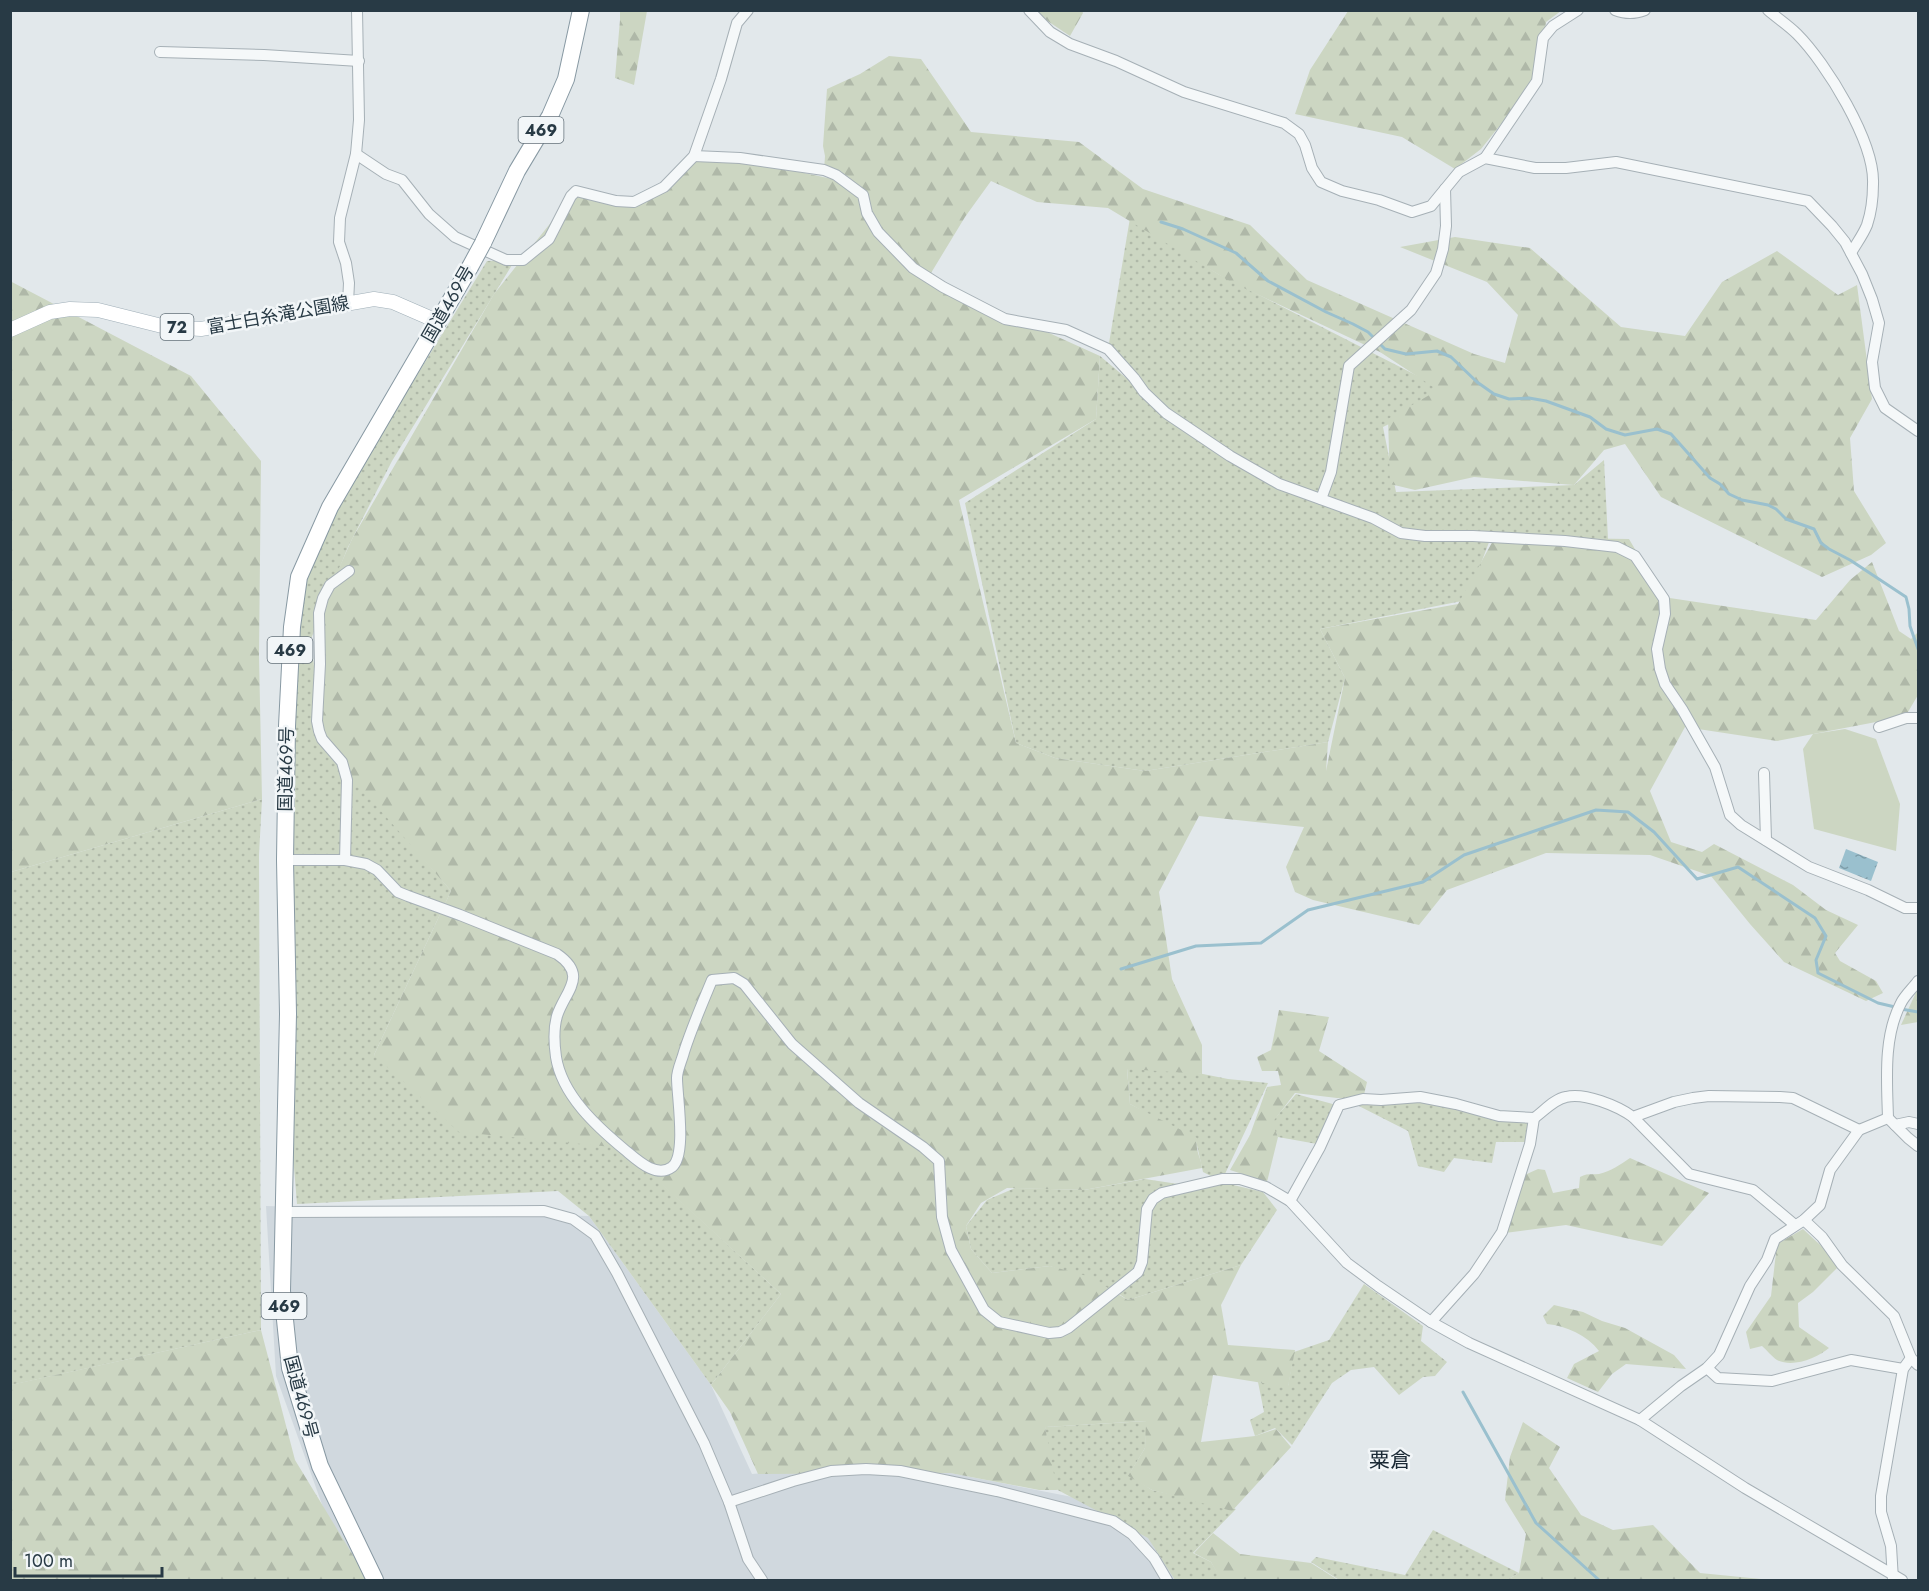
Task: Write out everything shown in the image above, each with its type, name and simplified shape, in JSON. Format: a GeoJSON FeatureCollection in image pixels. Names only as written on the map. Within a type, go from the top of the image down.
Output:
{"type":"FeatureCollection","features":[{"type":"Feature","properties":{"kind":"highway","name":"国道469号"},"geometry":{"type":"LineString","coordinates":[[375,1581],[320,1466],[290,1368],[282,1291],[288,1014],[285,860],[287,716],[292,627],[299,577],[330,507],[470,267],[517,171],[550,116],[566,79],[581,10]]}},
{"type":"Feature","properties":{"kind":"main road","name":"富士白糸滝公園線"},"geometry":{"type":"LineString","coordinates":[[10,330],[50,312],[70,309],[98,310],[166,327],[201,329],[374,300],[393,302],[439,322]]}},
{"type":"Feature","properties":{"kind":"street"},"geometry":{"type":"LineString","coordinates":[[348,303],[349,283],[346,263],[339,242],[340,218],[356,154],[359,120],[357,10]]}},
{"type":"Feature","properties":{"kind":"street"},"geometry":{"type":"LineString","coordinates":[[356,154],[386,174],[402,180],[429,214],[455,237],[506,260],[523,260],[549,239],[571,196],[576,191],[616,201],[634,202],[664,187],[694,156],[721,80],[737,23],[748,10]]}},
{"type":"Feature","properties":{"kind":"street"},"geometry":{"type":"LineString","coordinates":[[1029,10],[1050,32],[1070,44],[1184,92],[1284,123],[1299,134],[1305,144],[1312,168],[1321,182],[1342,191],[1379,200],[1412,212],[1431,206],[1459,172],[1485,158],[1537,81],[1543,38],[1552,26],[1578,10]]}},
{"type":"Feature","properties":{"kind":"street"},"geometry":{"type":"LineString","coordinates":[[1615,10],[1633,14],[1645,10]]}},
{"type":"Feature","properties":{"kind":"street"},"geometry":{"type":"LineString","coordinates":[[1767,10],[1796,33],[1818,58],[1852,114],[1869,154],[1874,182],[1872,198],[1867,225],[1851,254]]}},
{"type":"Feature","properties":{"kind":"street"},"geometry":{"type":"LineString","coordinates":[[160,52],[359,61]]}},
{"type":"Feature","properties":{"kind":"street"},"geometry":{"type":"LineString","coordinates":[[694,156],[779,163],[824,170],[836,175],[862,195],[867,213],[878,232],[913,268],[943,287],[1005,319],[1066,330],[1108,349],[1144,392],[1166,413],[1230,456],[1279,484],[1373,518],[1401,533],[1425,536],[1565,541],[1617,547],[1635,556],[1664,599],[1665,614],[1657,649],[1659,669],[1665,684],[1715,767],[1730,815],[1741,825],[1809,867],[1869,890],[1905,908],[1918,908]]}},
{"type":"Feature","properties":{"kind":"street"},"geometry":{"type":"LineString","coordinates":[[1485,158],[1535,168],[1566,168],[1616,162],[1808,201],[1838,234],[1862,274],[1872,298],[1879,323],[1872,362],[1875,388],[1885,408],[1918,431]]}},
{"type":"Feature","properties":{"kind":"street"},"geometry":{"type":"LineString","coordinates":[[1321,499],[1331,472],[1349,366],[1411,310],[1436,273],[1443,249],[1446,226],[1445,189]]}},
{"type":"Feature","properties":{"kind":"street"},"geometry":{"type":"LineString","coordinates":[[345,860],[348,780],[342,762],[322,739],[317,721],[320,664],[319,613],[330,585],[349,571]]}},
{"type":"Feature","properties":{"kind":"street"},"geometry":{"type":"LineString","coordinates":[[1879,727],[1906,718],[1918,718]]}},
{"type":"Feature","properties":{"kind":"street"},"geometry":{"type":"LineString","coordinates":[[1764,773],[1766,840]]}},
{"type":"Feature","properties":{"kind":"street"},"geometry":{"type":"LineString","coordinates":[[285,860],[345,860],[366,864],[377,870],[398,892],[557,954],[566,960],[572,968],[574,978],[570,992],[557,1015],[554,1032],[556,1058],[562,1077],[568,1090],[600,1129],[644,1165],[659,1171],[666,1170],[674,1166],[678,1158],[680,1144],[677,1075],[695,1020],[712,980],[734,978],[744,984],[792,1044],[859,1103],[923,1147],[939,1161],[942,1217],[951,1250],[984,1310],[999,1322],[1049,1333],[1060,1332],[1068,1328],[1138,1272],[1142,1262],[1147,1209],[1153,1199],[1162,1193],[1188,1185],[1240,1179],[1266,1187],[1290,1201],[1347,1263],[1431,1322],[1469,1343],[1640,1420],[1745,1488],[1896,1579]]}},
{"type":"Feature","properties":{"kind":"street"},"geometry":{"type":"LineString","coordinates":[[1918,981],[1902,1001],[1892,1028],[1888,1053],[1892,1122],[1918,1146]]}},
{"type":"Feature","properties":{"kind":"street"},"geometry":{"type":"LineString","coordinates":[[1290,1201],[1320,1147],[1339,1105],[1363,1099],[1420,1097],[1500,1116],[1534,1118],[1566,1096],[1611,1104],[1633,1117],[1689,1174],[1753,1190],[1822,1237],[1842,1264],[1894,1316],[1915,1361],[1903,1369],[1851,1360],[1772,1381],[1718,1378],[1707,1368]]}},
{"type":"Feature","properties":{"kind":"street"},"geometry":{"type":"LineString","coordinates":[[1633,1117],[1674,1102],[1693,1098],[1780,1096],[1793,1098],[1859,1130],[1892,1122],[1918,1124]]}},
{"type":"Feature","properties":{"kind":"street"},"geometry":{"type":"LineString","coordinates":[[1431,1322],[1474,1274],[1502,1232],[1530,1144],[1534,1118]]}},
{"type":"Feature","properties":{"kind":"street"},"geometry":{"type":"LineString","coordinates":[[1640,1420],[1707,1368],[1719,1355],[1750,1286],[1767,1260],[1776,1239],[1820,1205],[1830,1170],[1859,1130]]}},
{"type":"Feature","properties":{"kind":"street"},"geometry":{"type":"LineString","coordinates":[[284,1212],[544,1211],[573,1219],[595,1235],[704,1443],[729,1502],[748,1559],[762,1581]]}},
{"type":"Feature","properties":{"kind":"street"},"geometry":{"type":"LineString","coordinates":[[1896,1579],[1891,1546],[1881,1512],[1881,1496],[1903,1369]]}},
{"type":"Feature","properties":{"kind":"street"},"geometry":{"type":"LineString","coordinates":[[729,1502],[831,1471],[866,1469],[900,1471],[997,1491],[1113,1521],[1132,1534],[1154,1558],[1167,1581]]}},
{"type":"Feature","properties":{"kind":"shaded area"},"geometry":{"type":"Polygon","coordinates":[[[266,1206],[589,1216],[711,1385],[752,1474],[899,1463],[1139,1510],[1181,1580],[360,1580],[329,1524],[276,1376],[266,1206]]]}},
{"type":"Feature","properties":{"kind":"green space"},"geometry":{"type":"Polygon","coordinates":[[[620,11],[647,11],[634,85],[615,78],[620,11]]]}},
{"type":"Feature","properties":{"kind":"green space"},"geometry":{"type":"Polygon","coordinates":[[[1036,11],[1082,11],[1083,13],[1070,36],[1036,11]]]}},
{"type":"Feature","properties":{"kind":"green space"},"geometry":{"type":"Polygon","coordinates":[[[1348,11],[1561,11],[1546,22],[1538,78],[1481,149],[1455,169],[1402,137],[1295,114],[1310,70],[1348,11]]]}},
{"type":"Feature","properties":{"kind":"green space"},"geometry":{"type":"Polygon","coordinates":[[[889,56],[921,59],[971,132],[1079,142],[1143,189],[1250,225],[1307,280],[1474,354],[1505,363],[1518,315],[1487,282],[1400,247],[1455,237],[1530,248],[1621,327],[1685,336],[1722,282],[1777,251],[1838,295],[1857,285],[1872,399],[1850,438],[1854,491],[1886,543],[1871,555],[1822,577],[1661,497],[1625,444],[1604,450],[1574,485],[1474,477],[1415,490],[1390,484],[1388,419],[1438,390],[1380,352],[1231,282],[1108,208],[1037,202],[991,181],[965,217],[928,278],[1100,356],[1096,419],[959,500],[1016,743],[1055,758],[1145,771],[1328,742],[1326,771],[1345,678],[1320,629],[1458,604],[1495,537],[1629,539],[1663,597],[1816,620],[1850,580],[1872,562],[1899,631],[1911,639],[1918,632],[1918,695],[1908,712],[1876,722],[1777,741],[1685,727],[1650,791],[1671,842],[1702,852],[1714,844],[1793,885],[1826,910],[1858,925],[1835,953],[1840,961],[1876,981],[1883,993],[1866,1001],[1784,962],[1711,876],[1650,855],[1546,853],[1447,890],[1419,925],[1313,900],[1295,892],[1286,867],[1304,827],[1199,816],[1159,892],[1172,979],[1202,1045],[1202,1074],[1127,1069],[1130,1104],[1197,1138],[1202,1168],[1084,1190],[1007,1188],[981,1203],[966,1226],[971,1249],[992,1273],[1050,1266],[1087,1276],[1128,1300],[1241,1265],[1221,1305],[1228,1345],[1295,1350],[1288,1387],[1213,1375],[1201,1442],[1255,1436],[1276,1429],[1291,1447],[1232,1511],[1152,1490],[1128,1476],[1145,1448],[1146,1421],[1045,1427],[1057,1490],[1039,1490],[950,1473],[758,1474],[730,1412],[711,1385],[781,1294],[622,1148],[459,1132],[374,1055],[451,891],[346,771],[317,721],[319,613],[352,539],[494,294],[576,191],[628,201],[664,187],[696,150],[856,184],[824,170],[823,146],[827,89],[860,74],[889,56]]]}},
{"type":"Feature","properties":{"kind":"green space"},"geometry":{"type":"Polygon","coordinates":[[[1130,218],[1218,274],[1451,393],[1383,427],[1396,492],[1574,485],[1604,460],[1608,539],[1491,537],[1467,600],[1320,629],[1345,678],[1328,742],[1145,771],[1055,758],[1016,743],[965,503],[1096,419],[1100,356],[1144,393],[1108,349],[1130,218]]]}},
{"type":"Feature","properties":{"kind":"green space"},"geometry":{"type":"Polygon","coordinates":[[[515,260],[392,461],[348,547],[311,639],[322,739],[451,891],[374,1055],[622,1147],[781,1294],[711,1385],[589,1216],[558,1191],[297,1204],[287,1082],[292,622],[323,522],[376,442],[487,261],[515,260]]]}},
{"type":"Feature","properties":{"kind":"green space"},"geometry":{"type":"Polygon","coordinates":[[[10,281],[191,376],[261,461],[259,656],[262,799],[11,872],[10,281]]]}},
{"type":"Feature","properties":{"kind":"green space"},"geometry":{"type":"Polygon","coordinates":[[[1845,729],[1876,739],[1900,804],[1896,851],[1814,829],[1803,749],[1813,734],[1845,729]]]}},
{"type":"Feature","properties":{"kind":"green space"},"geometry":{"type":"Polygon","coordinates":[[[262,799],[259,855],[261,1330],[11,1385],[11,872],[262,799]]]}},
{"type":"Feature","properties":{"kind":"green space"},"geometry":{"type":"Polygon","coordinates":[[[1918,988],[1918,1022],[1901,1025],[1918,988]]]}},
{"type":"Feature","properties":{"kind":"green space"},"geometry":{"type":"Polygon","coordinates":[[[1279,1010],[1329,1017],[1319,1051],[1367,1082],[1363,1099],[1295,1093],[1272,1123],[1278,1137],[1267,1182],[1230,1170],[1250,1135],[1267,1087],[1281,1085],[1278,1071],[1262,1071],[1257,1057],[1271,1050],[1279,1010]]]}},
{"type":"Feature","properties":{"kind":"green space"},"geometry":{"type":"Polygon","coordinates":[[[1127,1068],[1198,1073],[1268,1083],[1224,1176],[1211,1176],[1203,1172],[1196,1141],[1130,1104],[1127,1068]]]}},
{"type":"Feature","properties":{"kind":"green space"},"geometry":{"type":"Polygon","coordinates":[[[1296,1094],[1340,1106],[1317,1144],[1278,1137],[1271,1123],[1296,1094]]]}},
{"type":"Feature","properties":{"kind":"green space"},"geometry":{"type":"Polygon","coordinates":[[[1412,1098],[1533,1119],[1530,1142],[1496,1142],[1492,1163],[1454,1158],[1444,1172],[1418,1166],[1408,1131],[1351,1102],[1412,1098]]]}},
{"type":"Feature","properties":{"kind":"green space"},"geometry":{"type":"Polygon","coordinates":[[[1630,1158],[1709,1193],[1662,1246],[1566,1225],[1505,1233],[1520,1177],[1538,1169],[1545,1170],[1553,1193],[1579,1188],[1580,1177],[1608,1171],[1630,1158]]]}},
{"type":"Feature","properties":{"kind":"green space"},"geometry":{"type":"Polygon","coordinates":[[[1145,1179],[1198,1187],[1229,1184],[1263,1192],[1277,1210],[1241,1265],[1128,1300],[1113,1290],[1050,1266],[992,1273],[971,1249],[966,1226],[987,1200],[1015,1188],[1084,1190],[1145,1179]]]}},
{"type":"Feature","properties":{"kind":"green space"},"geometry":{"type":"Polygon","coordinates":[[[1803,1229],[1831,1255],[1838,1267],[1813,1292],[1798,1303],[1799,1327],[1829,1348],[1804,1361],[1790,1363],[1775,1359],[1762,1346],[1750,1349],[1746,1332],[1771,1296],[1777,1244],[1803,1229]]]}},
{"type":"Feature","properties":{"kind":"green space"},"geometry":{"type":"Polygon","coordinates":[[[1364,1284],[1423,1326],[1421,1341],[1447,1362],[1435,1376],[1423,1377],[1399,1395],[1374,1367],[1351,1370],[1332,1383],[1292,1445],[1275,1428],[1255,1436],[1250,1420],[1264,1412],[1258,1382],[1288,1386],[1294,1352],[1329,1340],[1364,1284]]]}},
{"type":"Feature","properties":{"kind":"green space"},"geometry":{"type":"Polygon","coordinates":[[[1554,1305],[1583,1312],[1625,1328],[1674,1355],[1686,1369],[1626,1364],[1612,1374],[1598,1392],[1567,1378],[1574,1364],[1599,1351],[1576,1332],[1547,1324],[1543,1316],[1554,1305]]]}},
{"type":"Feature","properties":{"kind":"green space"},"geometry":{"type":"Polygon","coordinates":[[[261,1330],[295,1460],[368,1580],[11,1580],[10,1385],[261,1330]]]}},
{"type":"Feature","properties":{"kind":"green space"},"geometry":{"type":"Polygon","coordinates":[[[1147,1421],[1145,1448],[1129,1475],[1152,1490],[1236,1509],[1193,1553],[1211,1562],[1222,1580],[1175,1580],[1148,1538],[1054,1488],[1045,1427],[1147,1421]]]}},
{"type":"Feature","properties":{"kind":"green space"},"geometry":{"type":"Polygon","coordinates":[[[1523,1422],[1560,1447],[1549,1468],[1581,1515],[1613,1530],[1653,1525],[1700,1573],[1761,1579],[1507,1580],[1519,1573],[1526,1534],[1505,1500],[1510,1457],[1523,1422]]]}},
{"type":"Feature","properties":{"kind":"green space"},"geometry":{"type":"Polygon","coordinates":[[[1433,1530],[1519,1573],[1507,1580],[1339,1580],[1311,1562],[1316,1557],[1405,1575],[1433,1530]]]}},
{"type":"Feature","properties":{"kind":"green space"},"geometry":{"type":"Polygon","coordinates":[[[1213,1533],[1240,1554],[1311,1563],[1338,1580],[1221,1580],[1211,1562],[1194,1553],[1213,1533]]]}},
{"type":"Feature","properties":{"kind":"water"},"geometry":{"type":"Polygon","coordinates":[[[1846,849],[1878,862],[1871,881],[1839,868],[1846,849]]]}},
{"type":"Feature","properties":{"kind":"waterway"},"geometry":{"type":"LineString","coordinates":[[1161,222],[1183,229],[1236,253],[1268,281],[1368,332],[1385,349],[1406,354],[1437,351],[1451,357],[1477,382],[1494,394],[1509,399],[1529,398],[1546,401],[1590,417],[1606,429],[1625,435],[1657,429],[1671,434],[1710,478],[1720,484],[1729,494],[1742,500],[1768,505],[1786,519],[1814,529],[1821,543],[1829,549],[1906,597],[1910,626],[1918,649]]}},
{"type":"Feature","properties":{"kind":"waterway"},"geometry":{"type":"LineString","coordinates":[[1121,969],[1196,946],[1261,943],[1308,910],[1423,882],[1464,855],[1596,810],[1628,812],[1654,832],[1697,879],[1738,867],[1815,918],[1826,936],[1816,960],[1818,973],[1878,1003],[1895,1007]]}},
{"type":"Feature","properties":{"kind":"waterway"},"geometry":{"type":"LineString","coordinates":[[1901,1009],[1918,1012]]}},
{"type":"Feature","properties":{"kind":"waterway"},"geometry":{"type":"LineString","coordinates":[[1463,1392],[1536,1523],[1599,1580]]}},
{"type":"Feature","properties":{"kind":"district","name":"粟倉"},"geometry":{"type":"Point","coordinates":[1390,1460]}}]}
